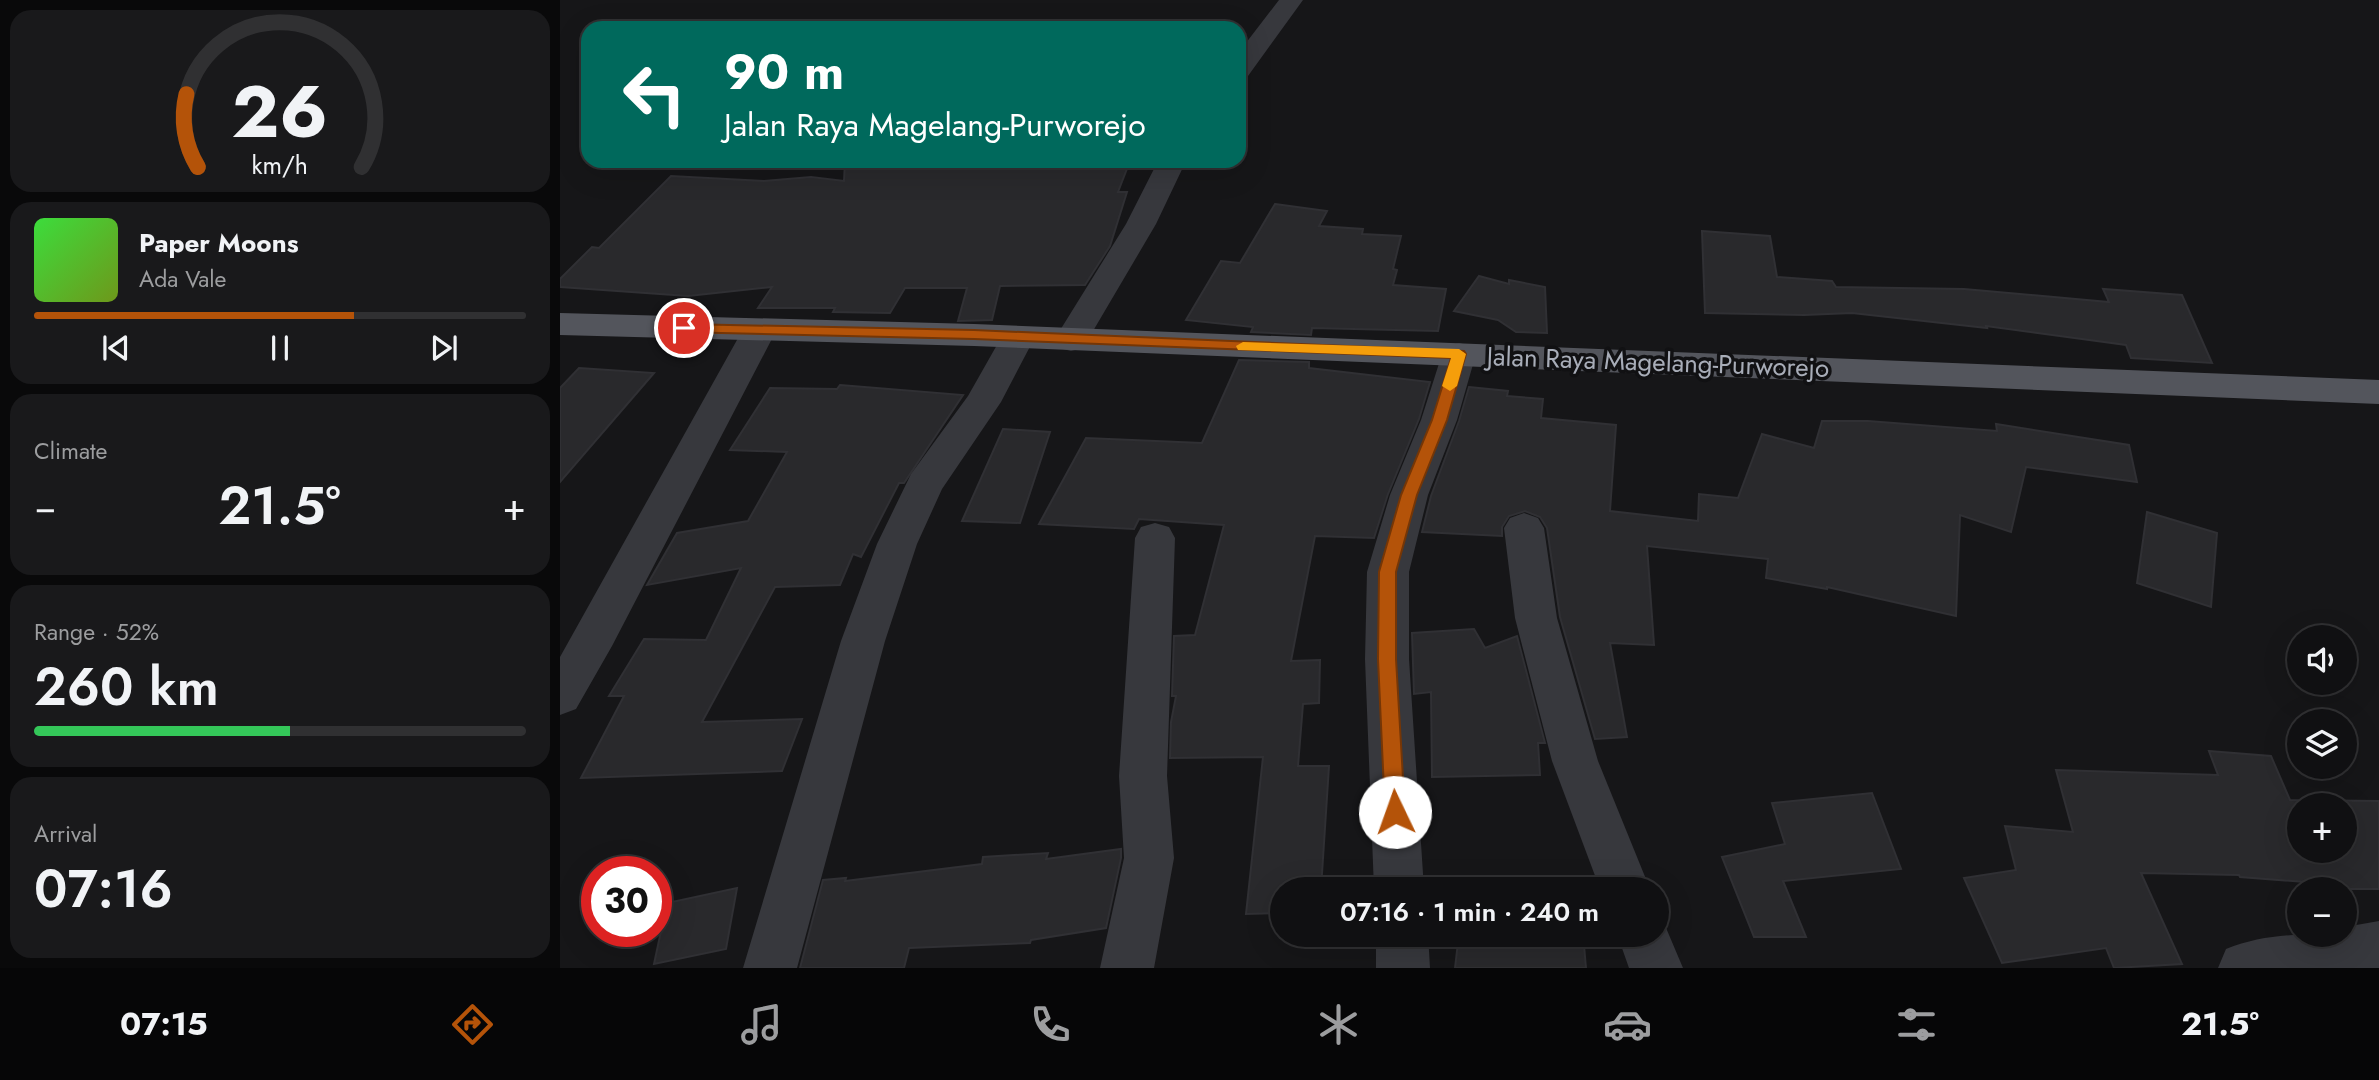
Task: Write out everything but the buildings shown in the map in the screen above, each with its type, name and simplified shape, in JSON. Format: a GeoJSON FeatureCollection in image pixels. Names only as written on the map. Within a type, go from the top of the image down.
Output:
{"type":"FeatureCollection","features":[{"type":"Feature","properties":{"kind":"main road","name":"Jalan Raya Magelang-Purworejo"},"geometry":{"type":"LineString","coordinates":[[560,324],[1018,337],[2379,392]]}},
{"type":"Feature","properties":{"kind":"street"},"geometry":{"type":"LineString","coordinates":[[1246,61],[1291,0]]}},
{"type":"Feature","properties":{"kind":"street"},"geometry":{"type":"LineString","coordinates":[[1071,340],[1141,224],[1169,168]]}},
{"type":"Feature","properties":{"kind":"street"},"geometry":{"type":"LineString","coordinates":[[560,696],[597,634],[759,331]]}},
{"type":"Feature","properties":{"kind":"street"},"geometry":{"type":"LineString","coordinates":[[770,968],[863,641],[897,544],[925,484],[983,402],[1018,337]]}},
{"type":"Feature","properties":{"kind":"street"},"geometry":{"type":"LineString","coordinates":[[1398,877],[1387,659],[1388,572],[1409,495],[1439,420],[1459,354]]}},
{"type":"Feature","properties":{"kind":"street"},"geometry":{"type":"LineString","coordinates":[[1524,528],[1536,618],[1572,748],[1620,877]]}},
{"type":"Feature","properties":{"kind":"street"},"geometry":{"type":"LineString","coordinates":[[1126,968],[1149,858],[1143,776],[1155,538]]}},
{"type":"Feature","properties":{"kind":"street"},"geometry":{"type":"LineString","coordinates":[[1402,947],[1403,968]]}},
{"type":"Feature","properties":{"kind":"street"},"geometry":{"type":"LineString","coordinates":[[1648,947],[1656,968]]}},
{"type":"Feature","properties":{"kind":"street"},"geometry":{"type":"LineString","coordinates":[[2245,968],[2326,962],[2379,947]]}},
{"type":"Feature","properties":{"kind":"slow traffic"},"geometry":{"type":"LineString","coordinates":[[1243,346],[1459,354],[1450,386]]}},
{"type":"Feature","properties":{"kind":"route"},"geometry":{"type":"LineString","coordinates":[[684,328],[974,335],[1459,354],[1439,420],[1409,495],[1388,572],[1387,659],[1395,812]]}}]}
